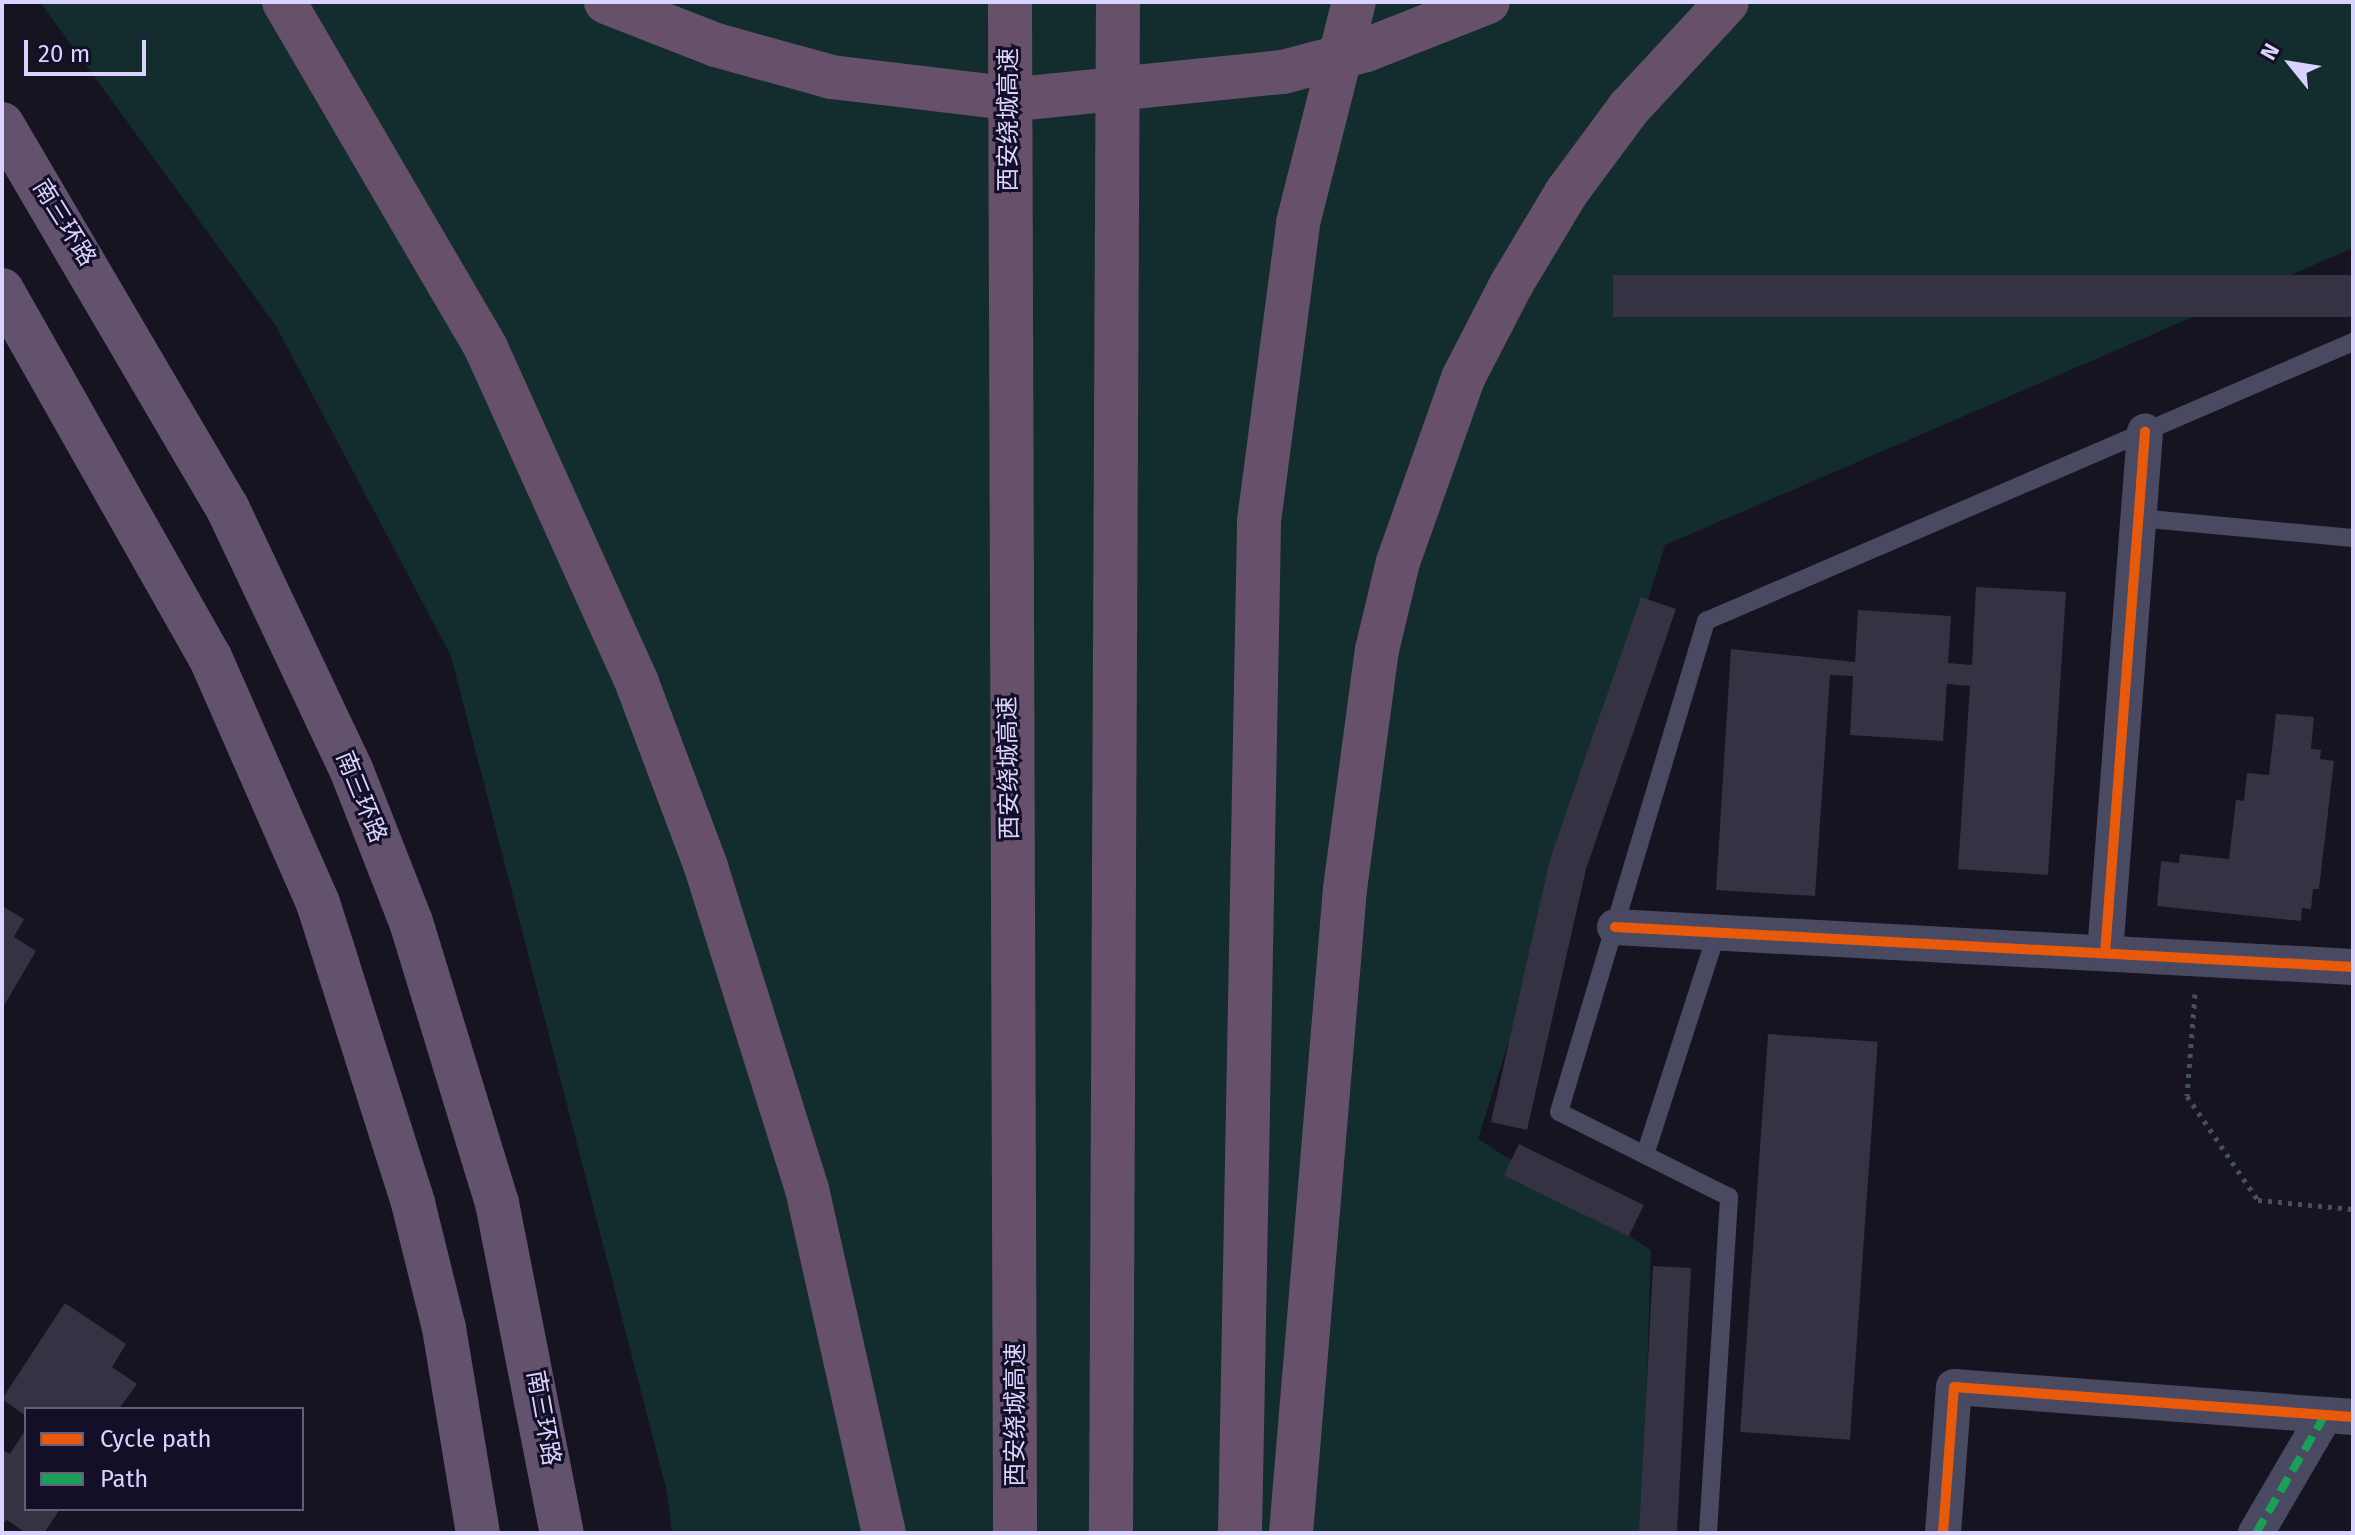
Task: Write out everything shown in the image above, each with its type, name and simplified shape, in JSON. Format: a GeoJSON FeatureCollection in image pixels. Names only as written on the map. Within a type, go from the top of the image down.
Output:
{"type":"FeatureCollection","features":[{"type":"Feature","properties":{"kind":"highway"},"geometry":{"type":"LineString","coordinates":[[284,2],[486,348],[637,683],[706,867],[790,1129],[884,1533]]}},
{"type":"Feature","properties":{"kind":"highway"},"geometry":{"type":"LineString","coordinates":[[606,2],[716,45],[831,77],[1016,99],[1190,86],[1283,72],[1366,50],[1488,2]]}},
{"type":"Feature","properties":{"kind":"highway","name":"西安绕城高速"},"geometry":{"type":"LineString","coordinates":[[1010,2],[1015,1533]]}},
{"type":"Feature","properties":{"kind":"highway"},"geometry":{"type":"LineString","coordinates":[[1111,1533],[1118,2]]}},
{"type":"Feature","properties":{"kind":"highway"},"geometry":{"type":"LineString","coordinates":[[1240,1533],[1259,521],[1298,223],[1354,2]]}},
{"type":"Feature","properties":{"kind":"highway"},"geometry":{"type":"LineString","coordinates":[[1291,1533],[1345,889],[1377,650],[1398,562],[1463,378],[1511,285],[1566,193],[1629,108],[1727,2]]}},
{"type":"Feature","properties":{"kind":"highway","name":"南三环路"},"geometry":{"type":"LineString","coordinates":[[2,124],[227,507],[351,769],[411,922],[497,1203],[562,1533]]}},
{"type":"Feature","properties":{"kind":"highway"},"geometry":{"type":"LineString","coordinates":[[2,290],[210,657],[318,903],[417,1217],[444,1328],[478,1533]]}},
{"type":"Feature","properties":{"kind":"street"},"geometry":{"type":"LineString","coordinates":[[2105,953],[2145,432]]}},
{"type":"Feature","properties":{"kind":"street"},"geometry":{"type":"LineString","coordinates":[[1615,927],[2353,967]]}},
{"type":"Feature","properties":{"kind":"street"},"geometry":{"type":"LineString","coordinates":[[1943,1533],[1954,1387],[2339,1416]]}},
{"type":"Feature","properties":{"kind":"street"},"geometry":{"type":"LineString","coordinates":[[2256,1533],[2339,1416]]}},
{"type":"Feature","properties":{"kind":"lane"},"geometry":{"type":"LineString","coordinates":[[1708,1533],[1729,1197],[1559,1112],[1706,621],[2353,342]]}},
{"type":"Feature","properties":{"kind":"lane"},"geometry":{"type":"LineString","coordinates":[[2138,518],[2353,538]]}},
{"type":"Feature","properties":{"kind":"lane"},"geometry":{"type":"LineString","coordinates":[[1645,1155],[1717,932]]}},
{"type":"Feature","properties":{"kind":"path"},"geometry":{"type":"LineString","coordinates":[[2198,958],[2187,1096],[2258,1200],[2353,1209]]}},
{"type":"Feature","properties":{"kind":"green space"},"geometry":{"type":"Polygon","coordinates":[[[40,2],[2353,2],[2353,248],[1665,545],[1478,1139],[1651,1250],[1642,1533],[672,1533],[667,1492],[451,656],[276,326],[40,2]]]}},
{"type":"Feature","properties":{"kind":"building"},"geometry":{"type":"Polygon","coordinates":[[[1613,275],[2353,275],[2353,317],[1613,317],[1613,275]]]}},
{"type":"Feature","properties":{"kind":"building"},"geometry":{"type":"Polygon","coordinates":[[[1976,587],[2066,592],[2048,875],[1958,869],[1970,686],[1947,684],[1943,741],[1850,735],[1853,676],[1830,675],[1815,896],[1716,890],[1731,649],[1855,662],[1858,610],[1951,616],[1948,663],[1972,665],[1976,587]]]}},
{"type":"Feature","properties":{"kind":"building"},"geometry":{"type":"Polygon","coordinates":[[[1641,597],[1676,609],[1586,869],[1527,1130],[1491,1122],[1550,859],[1641,597]]]}},
{"type":"Feature","properties":{"kind":"building"},"geometry":{"type":"Polygon","coordinates":[[[2276,714],[2314,717],[2311,749],[2321,750],[2320,759],[2334,761],[2319,889],[2313,889],[2311,909],[2302,908],[2301,921],[2157,906],[2161,861],[2179,863],[2180,854],[2229,859],[2236,800],[2244,801],[2247,773],[2269,775],[2276,714]]]}},
{"type":"Feature","properties":{"kind":"building"},"geometry":{"type":"Polygon","coordinates":[[[2,906],[24,919],[14,937],[36,951],[2,1009],[2,906]]]}},
{"type":"Feature","properties":{"kind":"building"},"geometry":{"type":"Polygon","coordinates":[[[1768,1034],[1878,1042],[1850,1440],[1740,1432],[1768,1034]]]}},
{"type":"Feature","properties":{"kind":"building"},"geometry":{"type":"Polygon","coordinates":[[[1519,1144],[1644,1205],[1629,1236],[1504,1175],[1519,1144]]]}},
{"type":"Feature","properties":{"kind":"building"},"geometry":{"type":"Polygon","coordinates":[[[1653,1266],[1691,1268],[1677,1533],[1639,1533],[1653,1266]]]}},
{"type":"Feature","properties":{"kind":"building"},"geometry":{"type":"Polygon","coordinates":[[[65,1303],[126,1344],[112,1367],[137,1384],[120,1407],[24,1407],[24,1415],[2,1399],[65,1303]]]}},
{"type":"Feature","properties":{"kind":"building"},"geometry":{"type":"Polygon","coordinates":[[[24,1432],[24,1511],[59,1511],[44,1533],[26,1533],[7,1520],[2,1524],[2,1450],[10,1454],[24,1432]]]}},
{"type":"Feature","properties":{"kind":"marked path"},"geometry":{"type":"LineString","coordinates":[[2256,1533],[2325,1415]]}},
{"type":"Feature","properties":{"kind":"cycle path"},"geometry":{"type":"LineString","coordinates":[[2105,953],[2145,432]]}},
{"type":"Feature","properties":{"kind":"cycle path"},"geometry":{"type":"LineString","coordinates":[[1615,927],[2353,967]]}},
{"type":"Feature","properties":{"kind":"cycle path"},"geometry":{"type":"LineString","coordinates":[[1943,1533],[1954,1387],[2353,1417]]}}]}
